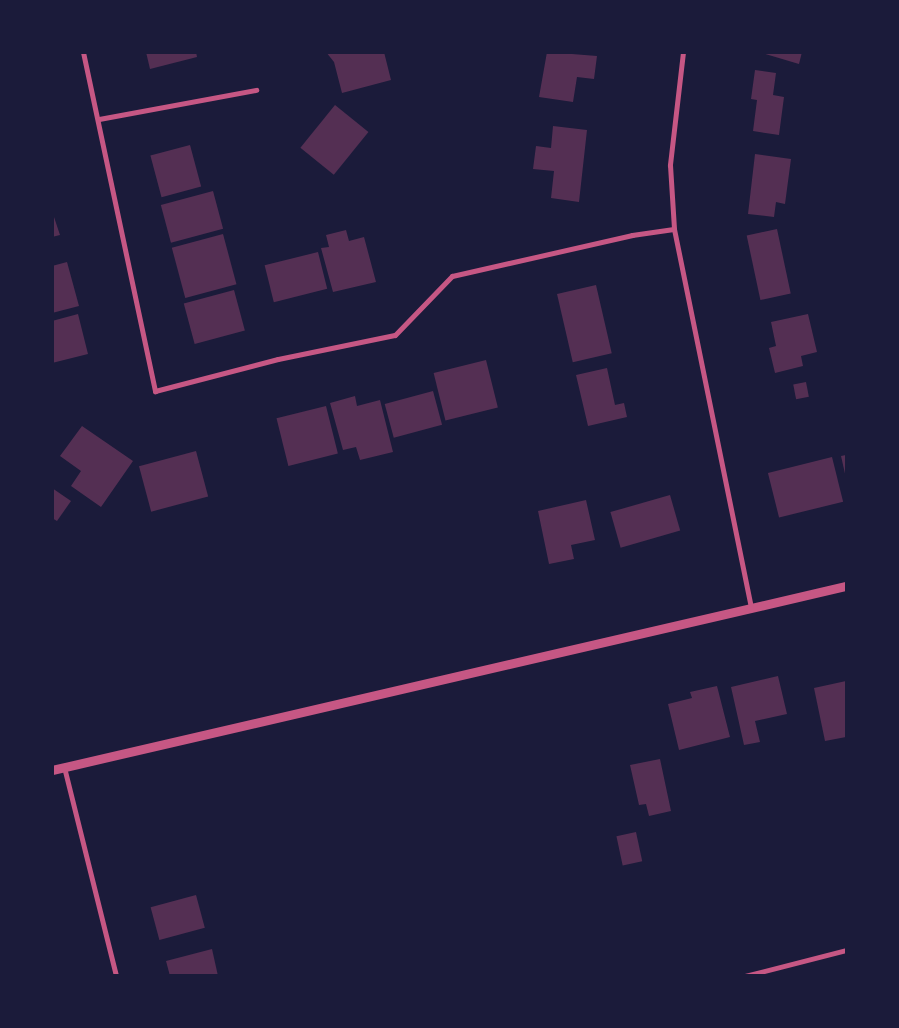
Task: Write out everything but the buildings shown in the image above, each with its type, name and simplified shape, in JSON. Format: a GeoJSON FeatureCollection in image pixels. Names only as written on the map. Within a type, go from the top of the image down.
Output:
{"type":"FeatureCollection","features":[{"type":"Feature","properties":{"kind":"street"},"geometry":{"type":"LineString","coordinates":[[83,52],[99,119],[155,391],[278,359],[395,335],[452,276],[632,235],[674,229]]}},
{"type":"Feature","properties":{"kind":"street"},"geometry":{"type":"LineString","coordinates":[[683,52],[670,165],[674,229],[751,608]]}},
{"type":"Feature","properties":{"kind":"street"},"geometry":{"type":"LineString","coordinates":[[99,119],[256,90]]}},
{"type":"Feature","properties":{"kind":"street"},"geometry":{"type":"LineString","coordinates":[[52,770],[846,586]]}},
{"type":"Feature","properties":{"kind":"street"},"geometry":{"type":"LineString","coordinates":[[64,767],[116,976]]}},
{"type":"Feature","properties":{"kind":"street"},"geometry":{"type":"LineString","coordinates":[[745,976],[846,950]]}}]}
